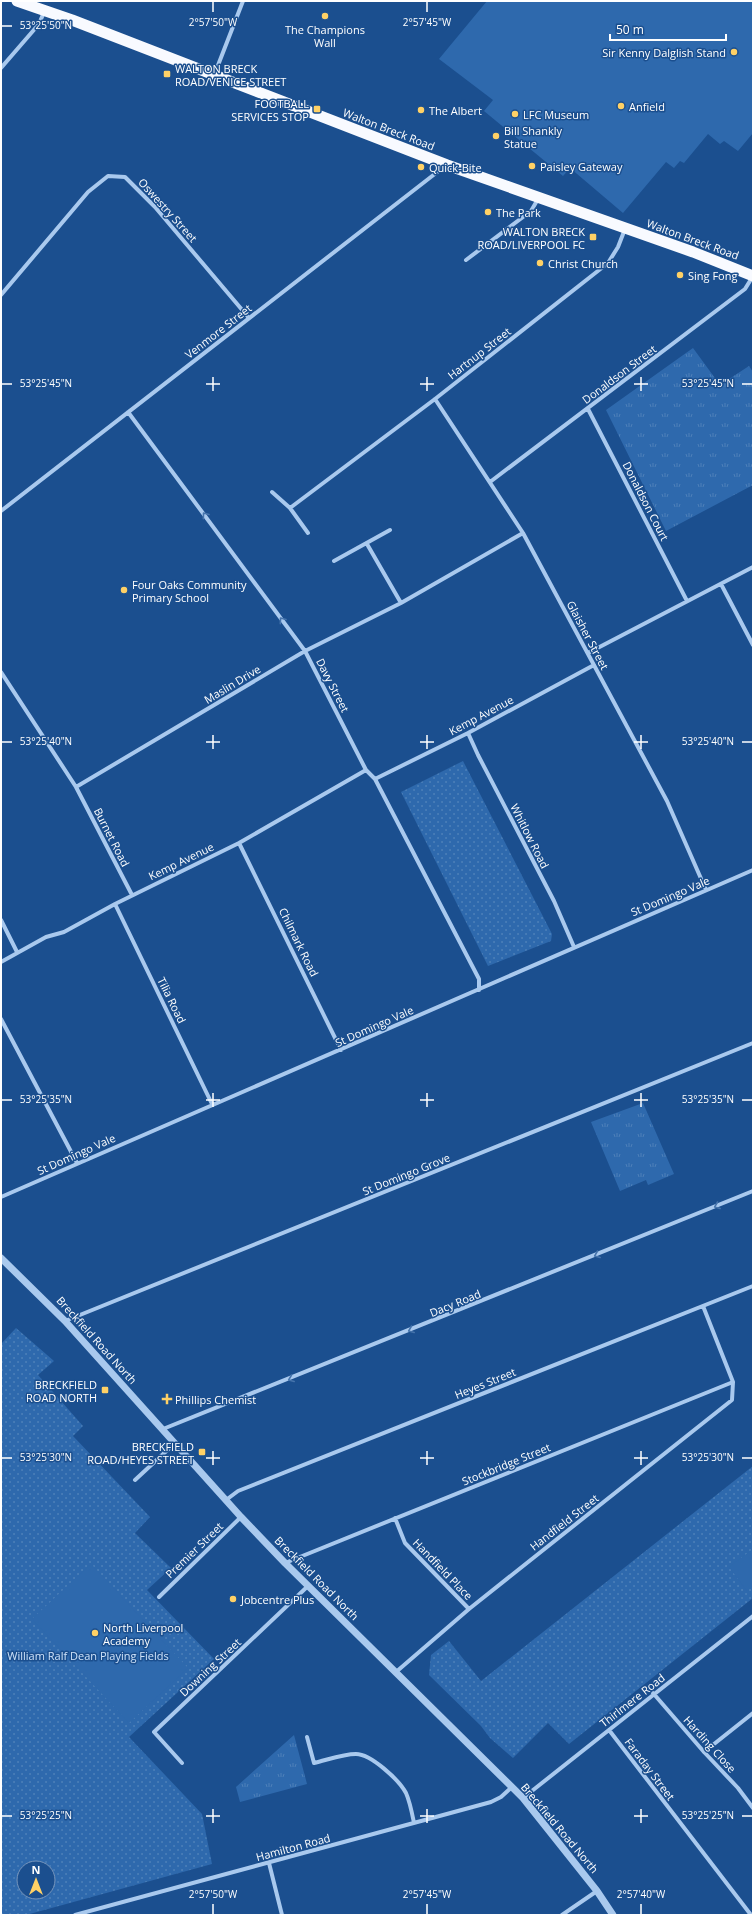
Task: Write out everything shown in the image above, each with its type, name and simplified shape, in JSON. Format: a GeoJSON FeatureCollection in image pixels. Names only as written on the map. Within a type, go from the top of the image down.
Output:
{"type":"FeatureCollection","features":[{"type":"Feature","properties":{"kind":"highway","name":"Walton Breck Road"},"geometry":{"type":"LineString","coordinates":[[17,1],[45,10],[447,165],[626,228],[733,267],[753,276]]}},
{"type":"Feature","properties":{"kind":"street"},"geometry":{"type":"LineString","coordinates":[[214,75],[243,1]]}},
{"type":"Feature","properties":{"kind":"street"},"geometry":{"type":"LineString","coordinates":[[1,68],[39,24],[45,10]]}},
{"type":"Feature","properties":{"kind":"street","name":"Venmore Street"},"geometry":{"type":"LineString","coordinates":[[1,510],[447,165]]}},
{"type":"Feature","properties":{"kind":"street","name":"Oswestry Street"},"geometry":{"type":"LineString","coordinates":[[1,295],[88,192],[108,176],[125,177],[155,207],[249,318]]}},
{"type":"Feature","properties":{"kind":"street"},"geometry":{"type":"LineString","coordinates":[[466,260],[531,211],[539,197]]}},
{"type":"Feature","properties":{"kind":"street","name":"Hartnup Street"},"geometry":{"type":"LineString","coordinates":[[290,508],[435,399],[608,263],[618,247],[626,228]]}},
{"type":"Feature","properties":{"kind":"street","name":"Donaldson Street"},"geometry":{"type":"LineString","coordinates":[[490,482],[745,289],[753,276]]}},
{"type":"Feature","properties":{"kind":"street","name":"Glaisher Street"},"geometry":{"type":"LineString","coordinates":[[435,399],[523,533],[667,801],[706,890]]}},
{"type":"Feature","properties":{"kind":"street","name":"Donaldson Court"},"geometry":{"type":"LineString","coordinates":[[588,409],[687,601]]}},
{"type":"Feature","properties":{"kind":"street","name":"Davy Street"},"geometry":{"type":"LineString","coordinates":[[128,412],[305,651],[366,770],[375,779],[479,979],[479,990]]}},
{"type":"Feature","properties":{"kind":"street"},"geometry":{"type":"LineString","coordinates":[[272,492],[290,508],[308,533]]}},
{"type":"Feature","properties":{"kind":"street"},"geometry":{"type":"LineString","coordinates":[[334,561],[390,530]]}},
{"type":"Feature","properties":{"kind":"street","name":"Maslin Drive"},"geometry":{"type":"LineString","coordinates":[[76,787],[305,651],[400,603],[523,533]]}},
{"type":"Feature","properties":{"kind":"street"},"geometry":{"type":"LineString","coordinates":[[367,544],[400,603]]}},
{"type":"Feature","properties":{"kind":"street"},"geometry":{"type":"LineString","coordinates":[[588,653],[753,566]]}},
{"type":"Feature","properties":{"kind":"street"},"geometry":{"type":"LineString","coordinates":[[721,584],[753,645]]}},
{"type":"Feature","properties":{"kind":"street","name":"Kemp Avenue"},"geometry":{"type":"LineString","coordinates":[[375,779],[468,733],[594,665]]}},
{"type":"Feature","properties":{"kind":"street","name":"Burnet Road"},"geometry":{"type":"LineString","coordinates":[[1,672],[76,787],[132,895]]}},
{"type":"Feature","properties":{"kind":"street","name":"Whitlow Road"},"geometry":{"type":"LineString","coordinates":[[468,733],[554,901],[574,947]]}},
{"type":"Feature","properties":{"kind":"street","name":"Kemp Avenue"},"geometry":{"type":"LineString","coordinates":[[1,962],[46,937],[64,932],[132,895],[240,843],[366,770]]}},
{"type":"Feature","properties":{"kind":"street","name":"Chilmark Road"},"geometry":{"type":"LineString","coordinates":[[240,843],[341,1050]]}},
{"type":"Feature","properties":{"kind":"street","name":"St Domingo Vale"},"geometry":{"type":"LineString","coordinates":[[1,1197],[753,870]]}},
{"type":"Feature","properties":{"kind":"street","name":"Tilia Road"},"geometry":{"type":"LineString","coordinates":[[115,904],[212,1104]]}},
{"type":"Feature","properties":{"kind":"street"},"geometry":{"type":"LineString","coordinates":[[1,920],[18,952]]}},
{"type":"Feature","properties":{"kind":"street"},"geometry":{"type":"LineString","coordinates":[[1,1019],[77,1163]]}},
{"type":"Feature","properties":{"kind":"street","name":"St Domingo Grove"},"geometry":{"type":"LineString","coordinates":[[65,1321],[753,1043]]}},
{"type":"Feature","properties":{"kind":"street","name":"Dacy Road"},"geometry":{"type":"LineString","coordinates":[[163,1430],[753,1191]]}},
{"type":"Feature","properties":{"kind":"street","name":"Breckfield Road North"},"geometry":{"type":"LineString","coordinates":[[1,1258],[65,1321],[241,1517],[285,1563],[523,1798],[597,1891],[613,1915]]}},
{"type":"Feature","properties":{"kind":"street","name":"Heyes Street"},"geometry":{"type":"LineString","coordinates":[[226,1500],[244,1489],[753,1286]]}},
{"type":"Feature","properties":{"kind":"street"},"geometry":{"type":"LineString","coordinates":[[703,1306],[733,1382]]}},
{"type":"Feature","properties":{"kind":"street","name":"Stockbridge Street"},"geometry":{"type":"LineString","coordinates":[[285,1563],[733,1382]]}},
{"type":"Feature","properties":{"kind":"street","name":"Handfield Street"},"geometry":{"type":"LineString","coordinates":[[396,1672],[469,1609],[732,1400],[733,1382]]}},
{"type":"Feature","properties":{"kind":"street"},"geometry":{"type":"LineString","coordinates":[[135,1480],[175,1443]]}},
{"type":"Feature","properties":{"kind":"street","name":"Premier Street"},"geometry":{"type":"LineString","coordinates":[[159,1597],[241,1517]]}},
{"type":"Feature","properties":{"kind":"street","name":"Handfield Place"},"geometry":{"type":"LineString","coordinates":[[395,1518],[405,1543],[469,1609]]}},
{"type":"Feature","properties":{"kind":"street","name":"Downing Street"},"geometry":{"type":"LineString","coordinates":[[182,1762],[154,1732],[308,1586]]}},
{"type":"Feature","properties":{"kind":"street","name":"Thirlmere Road"},"geometry":{"type":"LineString","coordinates":[[523,1798],[653,1693],[753,1616]]}},
{"type":"Feature","properties":{"kind":"street","name":"Harding Close"},"geometry":{"type":"LineString","coordinates":[[653,1693],[704,1752],[738,1788],[753,1808]]}},
{"type":"Feature","properties":{"kind":"street"},"geometry":{"type":"LineString","coordinates":[[704,1752],[753,1713]]}},
{"type":"Feature","properties":{"kind":"street","name":"Faraday Street"},"geometry":{"type":"LineString","coordinates":[[609,1730],[751,1915]]}},
{"type":"Feature","properties":{"kind":"street"},"geometry":{"type":"LineString","coordinates":[[307,1737],[314,1763],[355,1754],[368,1756],[400,1785],[405,1792],[414,1823]]}},
{"type":"Feature","properties":{"kind":"street","name":"Hamilton Road"},"geometry":{"type":"LineString","coordinates":[[75,1915],[491,1802],[501,1797],[512,1787]]}},
{"type":"Feature","properties":{"kind":"street"},"geometry":{"type":"LineString","coordinates":[[269,1863],[282,1915]]}},
{"type":"Feature","properties":{"kind":"street"},"geometry":{"type":"LineString","coordinates":[[562,1915],[597,1891]]}},
{"type":"Feature","properties":{"kind":"green space","name":"Anfield"},"geometry":{"type":"Polygon","coordinates":[[[487,1],[753,1],[753,133],[738,151],[724,141],[720,144],[708,134],[684,163],[680,161],[674,168],[666,162],[623,213],[570,168],[563,176],[484,111],[493,100],[439,59],[487,1]]]}},
{"type":"Feature","properties":{"kind":"green space"},"geometry":{"type":"Polygon","coordinates":[[[693,348],[720,385],[749,366],[753,372],[753,485],[666,531],[606,410],[693,348]]]}},
{"type":"Feature","properties":{"kind":"green space"},"geometry":{"type":"Polygon","coordinates":[[[463,761],[552,934],[551,941],[488,966],[401,792],[463,761]]]}},
{"type":"Feature","properties":{"kind":"green space"},"geometry":{"type":"Polygon","coordinates":[[[643,1103],[674,1174],[648,1185],[646,1180],[620,1191],[591,1122],[643,1103]]]}},
{"type":"Feature","properties":{"kind":"green space","name":"William Ralf Dean Playing Fields"},"geometry":{"type":"Polygon","coordinates":[[[16,1328],[54,1361],[38,1375],[83,1426],[73,1436],[150,1517],[135,1533],[171,1568],[147,1590],[214,1659],[129,1737],[202,1814],[212,1864],[26,1915],[1,1915],[1,1344],[16,1328]]]}},
{"type":"Feature","properties":{"kind":"green space"},"geometry":{"type":"Polygon","coordinates":[[[753,1466],[753,1598],[569,1744],[548,1723],[513,1758],[490,1738],[481,1726],[429,1675],[431,1655],[449,1641],[481,1681],[753,1466]]]}},
{"type":"Feature","properties":{"kind":"green space"},"geometry":{"type":"Polygon","coordinates":[[[753,1549],[753,1586],[747,1591],[729,1567],[753,1549]]]}},
{"type":"Feature","properties":{"kind":"green space"},"geometry":{"type":"Polygon","coordinates":[[[91,1564],[188,1668],[129,1723],[32,1619],[91,1564]]]}},
{"type":"Feature","properties":{"kind":"green space"},"geometry":{"type":"Polygon","coordinates":[[[294,1735],[307,1784],[240,1802],[236,1787],[294,1735]]]}},
{"type":"Feature","properties":{"kind":"place","name":"The Champions Wall"},"geometry":{"type":"Point","coordinates":[325,16]}},
{"type":"Feature","properties":{"kind":"place","name":"Sir Kenny Dalglish Stand"},"geometry":{"type":"Point","coordinates":[734,52]}},
{"type":"Feature","properties":{"kind":"place","name":"WALTON BRECK ROAD/VENICE STREET"},"geometry":{"type":"Point","coordinates":[167,74]}},
{"type":"Feature","properties":{"kind":"place","name":"Anfield"},"geometry":{"type":"Point","coordinates":[621,106]}},
{"type":"Feature","properties":{"kind":"place","name":"FOOTBALL SERVICES STOP"},"geometry":{"type":"Point","coordinates":[317,109]}},
{"type":"Feature","properties":{"kind":"place","name":"The Albert"},"geometry":{"type":"Point","coordinates":[421,110]}},
{"type":"Feature","properties":{"kind":"place","name":"LFC Museum"},"geometry":{"type":"Point","coordinates":[515,114]}},
{"type":"Feature","properties":{"kind":"place","name":"Bill Shankly Statue"},"geometry":{"type":"Point","coordinates":[496,136]}},
{"type":"Feature","properties":{"kind":"place","name":"Paisley Gateway"},"geometry":{"type":"Point","coordinates":[532,166]}},
{"type":"Feature","properties":{"kind":"place","name":"Quick-Bite"},"geometry":{"type":"Point","coordinates":[421,167]}},
{"type":"Feature","properties":{"kind":"place","name":"The Park"},"geometry":{"type":"Point","coordinates":[488,212]}},
{"type":"Feature","properties":{"kind":"place","name":"WALTON BRECK ROAD/LIVERPOOL FC"},"geometry":{"type":"Point","coordinates":[593,237]}},
{"type":"Feature","properties":{"kind":"place","name":"Christ Church"},"geometry":{"type":"Point","coordinates":[540,263]}},
{"type":"Feature","properties":{"kind":"place","name":"Sing Fong"},"geometry":{"type":"Point","coordinates":[680,275]}},
{"type":"Feature","properties":{"kind":"place","name":"Four Oaks Community Primary School"},"geometry":{"type":"Point","coordinates":[124,590]}},
{"type":"Feature","properties":{"kind":"place","name":"BRECKFIELD ROAD NORTH"},"geometry":{"type":"Point","coordinates":[105,1390]}},
{"type":"Feature","properties":{"kind":"place","name":"Phillips Chemist"},"geometry":{"type":"Point","coordinates":[167,1399]}},
{"type":"Feature","properties":{"kind":"place","name":"BRECKFIELD ROAD/HEYES STREET"},"geometry":{"type":"Point","coordinates":[202,1452]}},
{"type":"Feature","properties":{"kind":"place","name":"Jobcentre Plus"},"geometry":{"type":"Point","coordinates":[233,1599]}},
{"type":"Feature","properties":{"kind":"place","name":"North Liverpool Academy"},"geometry":{"type":"Point","coordinates":[95,1633]}}]}
